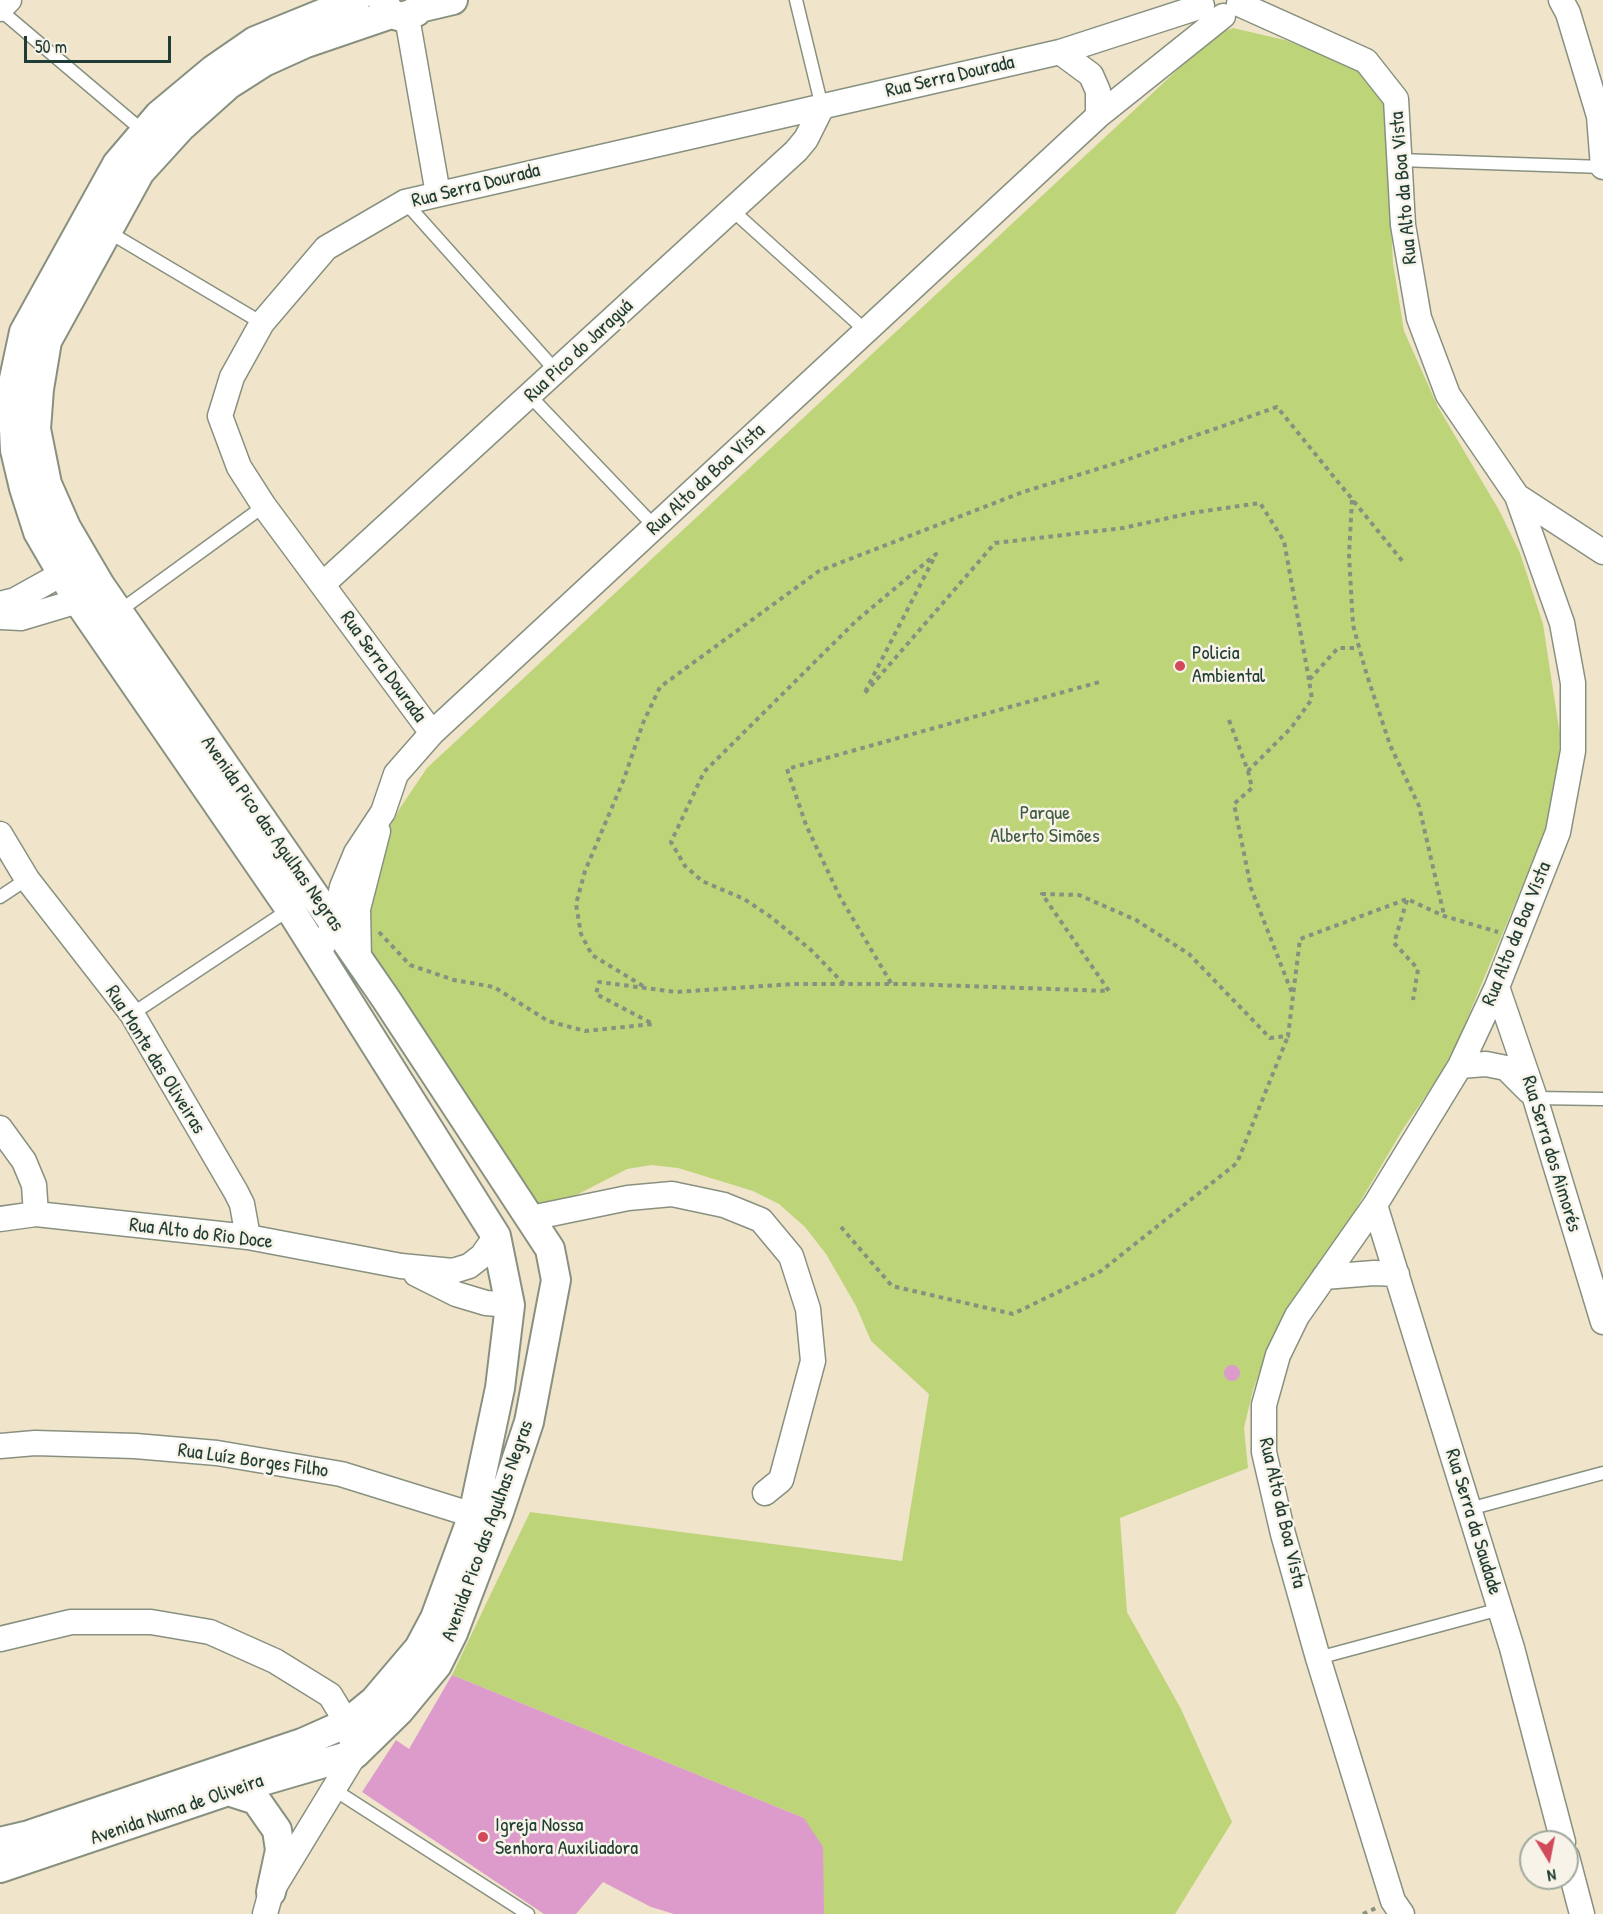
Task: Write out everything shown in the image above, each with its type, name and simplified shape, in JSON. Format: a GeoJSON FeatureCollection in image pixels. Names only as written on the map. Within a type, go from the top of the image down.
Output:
{"type":"FeatureCollection","features":[{"type":"Feature","properties":{"kind":"street"},"geometry":{"type":"LineString","coordinates":[[0,10],[9,0]]}},
{"type":"Feature","properties":{"kind":"street","name":"Avenida Pico das Agulhas Negras"},"geometry":{"type":"LineString","coordinates":[[355,1754],[399,1711],[437,1665],[453,1634],[486,1514],[510,1305],[496,1236],[74,567],[38,532],[15,450],[6,387],[24,332],[117,164],[143,131],[213,70],[255,41],[356,0]]}},
{"type":"Feature","properties":{"kind":"street","name":"Avenida Pico das Agulhas Negras"},"geometry":{"type":"LineString","coordinates":[[74,567],[66,526],[48,484],[36,429],[47,341],[140,172],[181,127],[228,85],[264,62],[306,43],[404,8],[453,0]]}},
{"type":"Feature","properties":{"kind":"street"},"geometry":{"type":"LineString","coordinates":[[1565,4],[1599,116],[1603,167]]}},
{"type":"Feature","properties":{"kind":"street","name":"Rua Serra Dourada"},"geometry":{"type":"LineString","coordinates":[[432,733],[264,506],[239,467],[220,416],[232,377],[262,323],[326,248],[405,202],[1060,52],[1219,7]]}},
{"type":"Feature","properties":{"kind":"street","name":"Rua Alto da Boa Vista"},"geometry":{"type":"LineString","coordinates":[[319,953],[334,924],[342,887],[356,853],[383,812],[396,774],[432,733],[656,528],[865,330],[1098,116],[1168,62],[1219,7],[1366,61],[1396,99],[1403,225],[1419,318],[1448,395],[1517,496],[1562,623],[1574,683],[1573,751],[1564,806],[1557,832],[1497,987],[1461,1066],[1375,1205],[1297,1316],[1285,1339],[1271,1378],[1263,1428],[1264,1452],[1283,1534],[1318,1658],[1393,1901],[1402,1914]]}},
{"type":"Feature","properties":{"kind":"street"},"geometry":{"type":"LineString","coordinates":[[404,8],[438,194]]}},
{"type":"Feature","properties":{"kind":"street"},"geometry":{"type":"LineString","coordinates":[[1060,52],[1091,75],[1098,91],[1098,116]]}},
{"type":"Feature","properties":{"kind":"street","name":"Rua Pico do Jaraguá"},"geometry":{"type":"LineString","coordinates":[[323,584],[557,372],[801,145],[822,107]]}},
{"type":"Feature","properties":{"kind":"street"},"geometry":{"type":"LineString","coordinates":[[1517,496],[1603,552]]}},
{"type":"Feature","properties":{"kind":"street"},"geometry":{"type":"LineString","coordinates":[[0,604],[15,600],[74,567]]}},
{"type":"Feature","properties":{"kind":"street"},"geometry":{"type":"LineString","coordinates":[[0,618],[21,618],[89,593]]}},
{"type":"Feature","properties":{"kind":"street","name":"Avenida Pico das Agulhas Negras"},"geometry":{"type":"LineString","coordinates":[[89,593],[118,612],[334,924],[550,1249],[556,1280],[530,1422],[419,1648],[394,1681],[347,1723]]}},
{"type":"Feature","properties":{"kind":"street"},"geometry":{"type":"LineString","coordinates":[[359,962],[358,909],[383,812]]}},
{"type":"Feature","properties":{"kind":"street","name":"Rua Monte das Oliveiras"},"geometry":{"type":"LineString","coordinates":[[0,834],[27,879],[132,1014],[236,1192],[242,1204],[248,1237]]}},
{"type":"Feature","properties":{"kind":"street","name":"Rua Serra dos Aimorés"},"geometry":{"type":"LineString","coordinates":[[1497,987],[1535,1098],[1603,1323]]}},
{"type":"Feature","properties":{"kind":"street"},"geometry":{"type":"LineString","coordinates":[[1461,1066],[1486,1064],[1506,1068],[1535,1098]]}},
{"type":"Feature","properties":{"kind":"street"},"geometry":{"type":"LineString","coordinates":[[0,1128],[27,1169],[34,1185],[36,1214]]}},
{"type":"Feature","properties":{"kind":"street"},"geometry":{"type":"LineString","coordinates":[[400,1266],[453,1271],[469,1266],[483,1256],[496,1236],[512,1221],[628,1198],[672,1194],[724,1205],[761,1220],[791,1256],[808,1309],[813,1361],[781,1480],[765,1493]]}},
{"type":"Feature","properties":{"kind":"street","name":"Rua Serra da Saudade"},"geometry":{"type":"LineString","coordinates":[[1375,1205],[1500,1609],[1560,1830]]}},
{"type":"Feature","properties":{"kind":"street","name":"Rua Alto do Rio Doce"},"geometry":{"type":"LineString","coordinates":[[0,1219],[36,1214],[248,1237],[400,1266]]}},
{"type":"Feature","properties":{"kind":"street"},"geometry":{"type":"LineString","coordinates":[[400,1266],[456,1294],[486,1303],[533,1310],[552,1303]]}},
{"type":"Feature","properties":{"kind":"street"},"geometry":{"type":"LineString","coordinates":[[1324,1277],[1374,1273],[1397,1274]]}},
{"type":"Feature","properties":{"kind":"street","name":"Rua Luíz Borges Filho"},"geometry":{"type":"LineString","coordinates":[[0,1446],[35,1443],[135,1446],[217,1454],[341,1474],[486,1514]]}},
{"type":"Feature","properties":{"kind":"street"},"geometry":{"type":"LineString","coordinates":[[0,1639],[71,1622],[151,1622],[210,1632],[274,1661],[330,1695],[347,1723],[355,1754],[268,1903]]}},
{"type":"Feature","properties":{"kind":"street","name":"Avenida Numa de Oliveira"},"geometry":{"type":"LineString","coordinates":[[0,1842],[29,1835],[302,1743],[347,1723]]}},
{"type":"Feature","properties":{"kind":"street","name":"Avenida Numa de Oliveira"},"geometry":{"type":"LineString","coordinates":[[0,1868],[228,1791],[355,1754]]}},
{"type":"Feature","properties":{"kind":"street"},"geometry":{"type":"LineString","coordinates":[[228,1791],[256,1800],[277,1830],[280,1850],[268,1903]]}},
{"type":"Feature","properties":{"kind":"street"},"geometry":{"type":"LineString","coordinates":[[1576,1890],[1582,1914]]}},
{"type":"Feature","properties":{"kind":"lane"},"geometry":{"type":"LineString","coordinates":[[796,0],[822,107]]}},
{"type":"Feature","properties":{"kind":"lane"},"geometry":{"type":"LineString","coordinates":[[0,10],[143,131]]}},
{"type":"Feature","properties":{"kind":"lane"},"geometry":{"type":"LineString","coordinates":[[1399,160],[1603,167]]}},
{"type":"Feature","properties":{"kind":"lane"},"geometry":{"type":"LineString","coordinates":[[405,202],[557,372]]}},
{"type":"Feature","properties":{"kind":"lane"},"geometry":{"type":"LineString","coordinates":[[732,210],[865,330]]}},
{"type":"Feature","properties":{"kind":"lane"},"geometry":{"type":"LineString","coordinates":[[107,231],[262,323]]}},
{"type":"Feature","properties":{"kind":"lane"},"geometry":{"type":"LineString","coordinates":[[530,396],[656,528]]}},
{"type":"Feature","properties":{"kind":"lane"},"geometry":{"type":"LineString","coordinates":[[118,612],[264,506]]}},
{"type":"Feature","properties":{"kind":"lane"},"geometry":{"type":"LineString","coordinates":[[0,897],[27,879]]}},
{"type":"Feature","properties":{"kind":"lane"},"geometry":{"type":"LineString","coordinates":[[132,1014],[290,909]]}},
{"type":"Feature","properties":{"kind":"lane"},"geometry":{"type":"LineString","coordinates":[[1535,1098],[1603,1099]]}},
{"type":"Feature","properties":{"kind":"lane"},"geometry":{"type":"LineString","coordinates":[[1469,1509],[1603,1473]]}},
{"type":"Feature","properties":{"kind":"lane"},"geometry":{"type":"LineString","coordinates":[[1318,1658],[1500,1609]]}},
{"type":"Feature","properties":{"kind":"lane"},"geometry":{"type":"LineString","coordinates":[[333,1789],[528,1914]]}},
{"type":"Feature","properties":{"kind":"path"},"geometry":{"type":"LineString","coordinates":[[646,988],[592,955],[582,934],[576,904],[585,871],[624,779],[643,723],[660,687],[819,571],[1023,492],[1120,462],[1277,407],[1404,563]]}},
{"type":"Feature","properties":{"kind":"path"},"geometry":{"type":"LineString","coordinates":[[1352,499],[1349,555],[1353,625],[1390,745],[1419,806],[1444,916]]}},
{"type":"Feature","properties":{"kind":"path"},"geometry":{"type":"LineString","coordinates":[[844,984],[811,950],[771,917],[744,898],[702,881],[685,866],[671,842],[704,772],[856,621],[936,554],[864,694],[995,543],[1123,528],[1191,513],[1260,503],[1284,541],[1312,699],[1291,728],[1248,771]]}},
{"type":"Feature","properties":{"kind":"path"},"geometry":{"type":"LineString","coordinates":[[1309,680],[1338,648],[1359,648]]}},
{"type":"Feature","properties":{"kind":"path"},"geometry":{"type":"LineString","coordinates":[[891,984],[840,897],[806,825],[787,769],[1103,681]]}},
{"type":"Feature","properties":{"kind":"path"},"geometry":{"type":"LineString","coordinates":[[1229,720],[1248,771],[1251,788],[1234,804],[1251,888],[1293,996]]}},
{"type":"Feature","properties":{"kind":"path"},"geometry":{"type":"LineString","coordinates":[[358,909],[410,965],[454,980],[494,987],[548,1022],[585,1031],[653,1024],[596,994],[599,982],[676,992],[793,984],[891,984],[1109,992],[1042,894],[1078,895],[1136,920],[1188,954],[1270,1038],[1288,1036]]}},
{"type":"Feature","properties":{"kind":"path"},"geometry":{"type":"LineString","coordinates":[[840,1227],[892,1286],[1013,1314],[1101,1271],[1237,1163],[1288,1036],[1300,939],[1407,899],[1444,916],[1516,938]]}},
{"type":"Feature","properties":{"kind":"path"},"geometry":{"type":"LineString","coordinates":[[1407,899],[1394,943],[1418,969],[1413,1000]]}},
{"type":"Feature","properties":{"kind":"green space","name":"Parque Alberto Simões"},"geometry":{"type":"Polygon","coordinates":[[[1233,28],[1285,40],[1353,67],[1367,78],[1381,98],[1385,110],[1393,263],[1404,331],[1438,407],[1499,510],[1520,553],[1543,624],[1560,735],[1558,778],[1550,819],[1458,1041],[1440,1075],[1403,1129],[1344,1229],[1270,1343],[1253,1390],[1244,1428],[1248,1468],[1120,1518],[1127,1612],[1181,1709],[1232,1822],[1175,1914],[820,1914],[804,1818],[452,1675],[530,1512],[902,1561],[929,1394],[871,1341],[856,1306],[826,1254],[805,1227],[779,1204],[753,1191],[678,1168],[651,1165],[627,1169],[555,1206],[536,1206],[366,960],[367,898],[382,842],[400,808],[427,768],[1202,47],[1220,33],[1233,28]]]}},
{"type":"Feature","properties":{"kind":"building"},"geometry":{"type":"Polygon","coordinates":[[[1232,1365],[1238,1367],[1240,1373],[1238,1379],[1232,1381],[1226,1379],[1224,1373],[1226,1367],[1232,1365]]]}},
{"type":"Feature","properties":{"kind":"building"},"geometry":{"type":"Polygon","coordinates":[[[452,1675],[804,1818],[823,1847],[824,1914],[674,1914],[651,1907],[603,1882],[576,1914],[544,1914],[362,1792],[396,1740],[409,1749],[452,1675]]]}},
{"type":"Feature","properties":{"kind":"place","name":"Policia Ambiental"},"geometry":{"type":"Point","coordinates":[1180,666]}},
{"type":"Feature","properties":{"kind":"place","name":"Igreja Nossa Senhora Auxiliadora"},"geometry":{"type":"Point","coordinates":[483,1837]}}]}
